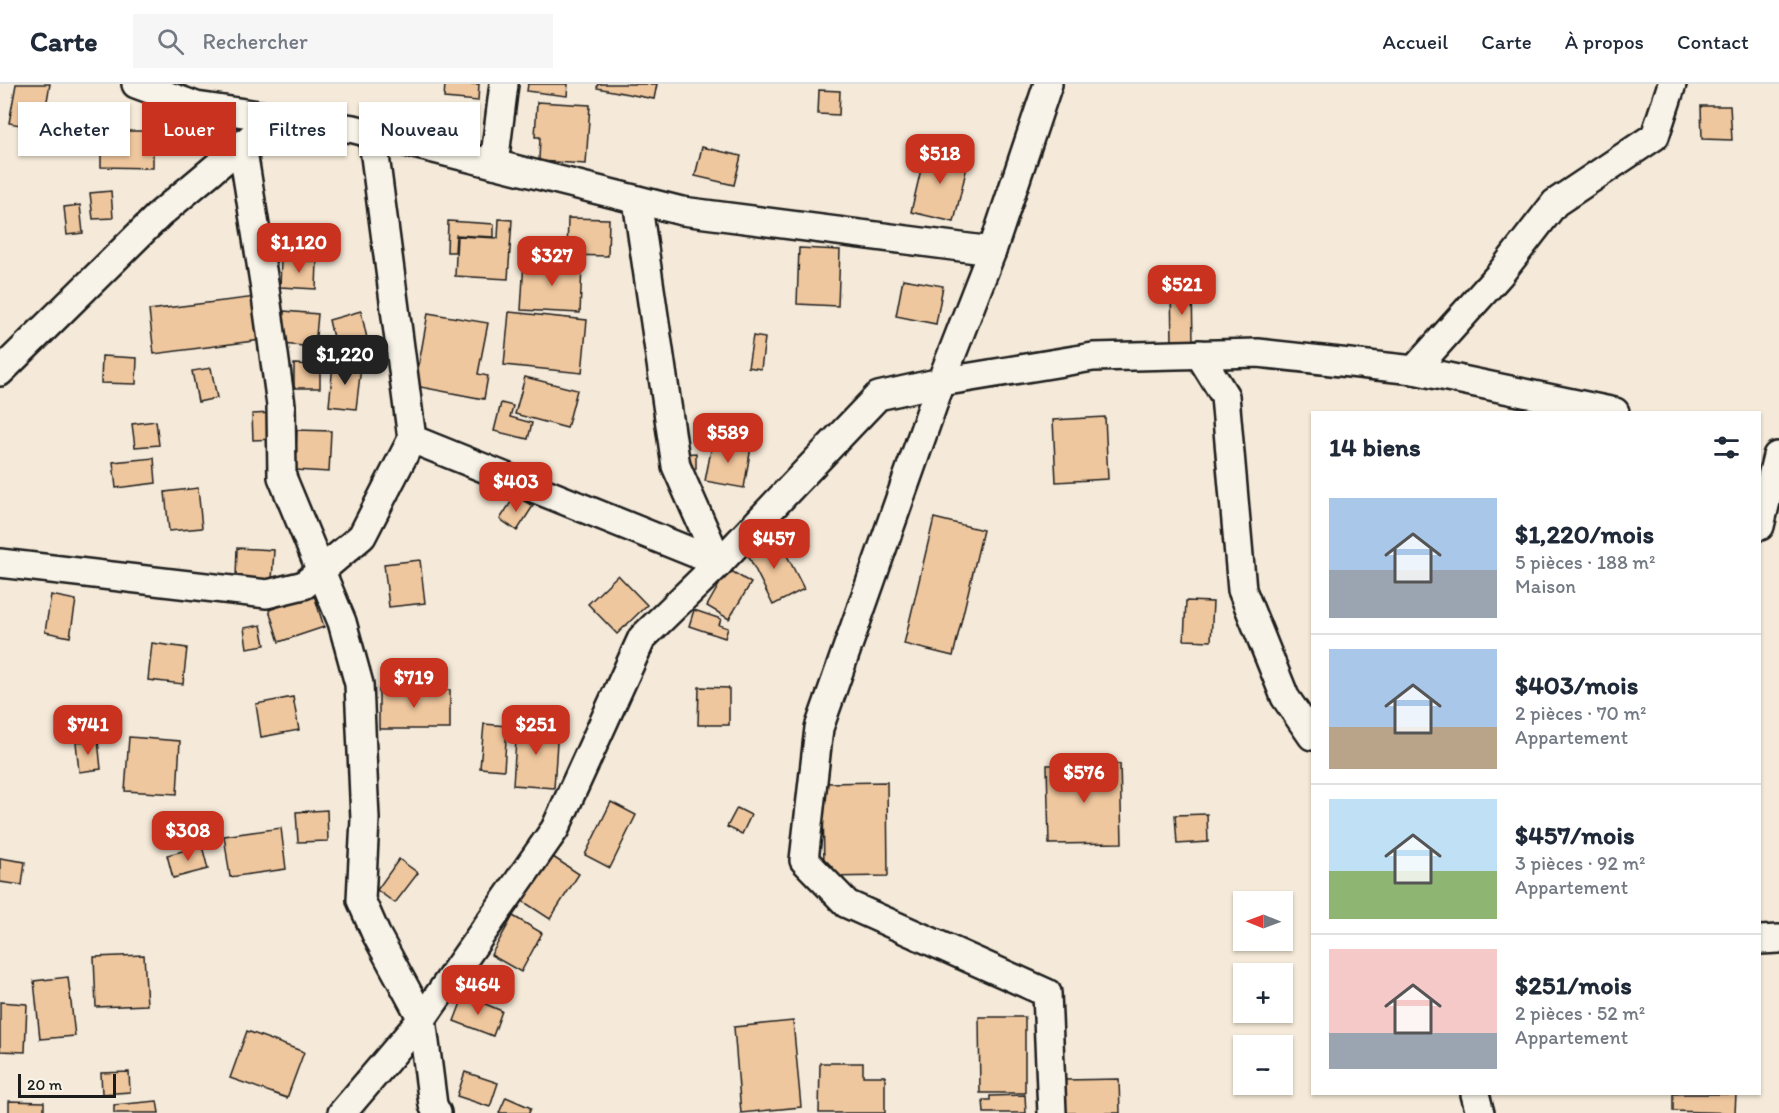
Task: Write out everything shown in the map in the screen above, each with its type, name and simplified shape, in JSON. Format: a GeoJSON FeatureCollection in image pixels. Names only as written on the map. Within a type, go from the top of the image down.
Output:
{"type":"FeatureCollection","features":[{"type":"Feature","properties":{"kind":"street"},"geometry":{"type":"LineString","coordinates":[[136,84],[196,106],[248,113]]}},
{"type":"Feature","properties":{"kind":"street"},"geometry":{"type":"LineString","coordinates":[[494,164],[504,84]]}},
{"type":"Feature","properties":{"kind":"street"},"geometry":{"type":"LineString","coordinates":[[1048,84],[992,251],[941,382],[819,728],[804,860],[847,904],[1047,993],[1052,1113]]}},
{"type":"Feature","properties":{"kind":"street"},"geometry":{"type":"LineString","coordinates":[[1414,370],[1500,274],[1555,203],[1655,136],[1672,84]]}},
{"type":"Feature","properties":{"kind":"street"},"geometry":{"type":"LineString","coordinates":[[0,372],[160,214],[248,140]]}},
{"type":"Feature","properties":{"kind":"street"},"geometry":{"type":"LineString","coordinates":[[242,145],[281,405],[282,477],[342,622],[359,684],[365,819],[361,900],[376,934],[422,1019],[436,1113]]}},
{"type":"Feature","properties":{"kind":"street"},"geometry":{"type":"LineString","coordinates":[[0,563],[267,594],[304,585],[362,536],[412,439],[375,156]]}},
{"type":"Feature","properties":{"kind":"street"},"geometry":{"type":"LineString","coordinates":[[463,156],[682,211],[992,251]]}},
{"type":"Feature","properties":{"kind":"street"},"geometry":{"type":"LineString","coordinates":[[637,200],[676,466],[719,563]]}},
{"type":"Feature","properties":{"kind":"street"},"geometry":{"type":"LineString","coordinates":[[342,1113],[422,1019],[555,829],[642,638],[719,563],[878,396],[941,382],[1093,357],[1258,353],[1414,370],[1610,411]]}},
{"type":"Feature","properties":{"kind":"street"},"geometry":{"type":"LineString","coordinates":[[1199,354],[1225,396],[1242,590],[1285,697],[1311,735]]}},
{"type":"Feature","properties":{"kind":"street"},"geometry":{"type":"LineString","coordinates":[[412,439],[719,563]]}},
{"type":"Feature","properties":{"kind":"street"},"geometry":{"type":"LineString","coordinates":[[1761,520],[1772,455]]}},
{"type":"Feature","properties":{"kind":"street"},"geometry":{"type":"LineString","coordinates":[[1761,940],[1779,939]]}},
{"type":"Feature","properties":{"kind":"street"},"geometry":{"type":"LineString","coordinates":[[1475,1095],[1480,1113]]}},
{"type":"Feature","properties":{"kind":"building"},"geometry":{"type":"Polygon","coordinates":[[[16,84],[50,84],[47,102],[18,102],[18,125],[9,123],[16,84]]]}},
{"type":"Feature","properties":{"kind":"building"},"geometry":{"type":"Polygon","coordinates":[[[445,84],[479,84],[478,101],[444,98],[445,84]]]}},
{"type":"Feature","properties":{"kind":"building"},"geometry":{"type":"Polygon","coordinates":[[[528,84],[568,84],[567,96],[527,91],[528,84]]]}},
{"type":"Feature","properties":{"kind":"building"},"geometry":{"type":"Polygon","coordinates":[[[598,84],[657,84],[654,99],[597,88],[598,84]]]}},
{"type":"Feature","properties":{"kind":"building"},"geometry":{"type":"Polygon","coordinates":[[[819,90],[840,91],[839,115],[818,114],[819,90]]]}},
{"type":"Feature","properties":{"kind":"building"},"geometry":{"type":"Polygon","coordinates":[[[537,102],[590,105],[586,164],[539,161],[540,137],[535,137],[537,102]]]}},
{"type":"Feature","properties":{"kind":"building"},"geometry":{"type":"Polygon","coordinates":[[[1701,106],[1730,106],[1732,140],[1702,139],[1701,106]]]}},
{"type":"Feature","properties":{"kind":"building"},"geometry":{"type":"Polygon","coordinates":[[[130,131],[142,131],[142,156],[153,156],[153,168],[101,167],[101,156],[130,156],[130,131]]]}},
{"type":"Feature","properties":{"kind":"building"},"geometry":{"type":"Polygon","coordinates":[[[702,147],[741,156],[734,185],[695,176],[702,147]]]}},
{"type":"Feature","properties":{"kind":"building"},"geometry":{"type":"Polygon","coordinates":[[[926,148],[969,158],[954,222],[911,212],[926,148]]]}},
{"type":"Feature","properties":{"kind":"building"},"geometry":{"type":"Polygon","coordinates":[[[111,191],[113,218],[93,219],[90,193],[111,191]]]}},
{"type":"Feature","properties":{"kind":"building"},"geometry":{"type":"Polygon","coordinates":[[[80,205],[83,233],[67,235],[64,207],[80,205]]]}},
{"type":"Feature","properties":{"kind":"building"},"geometry":{"type":"Polygon","coordinates":[[[568,218],[609,219],[608,256],[567,255],[568,218]]]}},
{"type":"Feature","properties":{"kind":"building"},"geometry":{"type":"Polygon","coordinates":[[[499,219],[512,220],[508,279],[455,276],[457,236],[498,238],[499,219]]]}},
{"type":"Feature","properties":{"kind":"building"},"geometry":{"type":"Polygon","coordinates":[[[448,221],[494,224],[494,237],[456,235],[455,252],[447,252],[448,221]]]}},
{"type":"Feature","properties":{"kind":"building"},"geometry":{"type":"Polygon","coordinates":[[[799,248],[840,250],[838,306],[797,304],[799,248]]]}},
{"type":"Feature","properties":{"kind":"building"},"geometry":{"type":"Polygon","coordinates":[[[281,260],[317,261],[316,289],[280,287],[281,260]]]}},
{"type":"Feature","properties":{"kind":"building"},"geometry":{"type":"Polygon","coordinates":[[[524,261],[582,265],[580,313],[521,310],[524,261]]]}},
{"type":"Feature","properties":{"kind":"building"},"geometry":{"type":"Polygon","coordinates":[[[903,279],[943,286],[936,324],[896,316],[903,279]]]}},
{"type":"Feature","properties":{"kind":"building"},"geometry":{"type":"Polygon","coordinates":[[[1171,290],[1192,290],[1193,341],[1172,341],[1171,290]]]}},
{"type":"Feature","properties":{"kind":"building"},"geometry":{"type":"Polygon","coordinates":[[[256,297],[261,340],[154,354],[149,310],[256,297]]]}},
{"type":"Feature","properties":{"kind":"building"},"geometry":{"type":"Polygon","coordinates":[[[284,311],[318,314],[315,347],[281,344],[284,311]]]}},
{"type":"Feature","properties":{"kind":"building"},"geometry":{"type":"Polygon","coordinates":[[[361,311],[368,343],[336,351],[329,320],[361,311]]]}},
{"type":"Feature","properties":{"kind":"building"},"geometry":{"type":"Polygon","coordinates":[[[509,312],[587,320],[582,373],[504,365],[509,312]]]}},
{"type":"Feature","properties":{"kind":"building"},"geometry":{"type":"Polygon","coordinates":[[[428,313],[488,323],[478,374],[488,376],[484,399],[415,386],[428,313]]]}},
{"type":"Feature","properties":{"kind":"building"},"geometry":{"type":"Polygon","coordinates":[[[753,336],[765,338],[761,369],[748,367],[753,336]]]}},
{"type":"Feature","properties":{"kind":"building"},"geometry":{"type":"Polygon","coordinates":[[[102,356],[137,358],[136,384],[101,383],[102,356]]]}},
{"type":"Feature","properties":{"kind":"building"},"geometry":{"type":"Polygon","coordinates":[[[294,364],[320,365],[320,388],[294,388],[294,364]]]}},
{"type":"Feature","properties":{"kind":"building"},"geometry":{"type":"Polygon","coordinates":[[[333,364],[361,367],[356,409],[329,406],[333,364]]]}},
{"type":"Feature","properties":{"kind":"building"},"geometry":{"type":"Polygon","coordinates":[[[211,368],[217,398],[198,402],[192,371],[211,368]]]}},
{"type":"Feature","properties":{"kind":"building"},"geometry":{"type":"Polygon","coordinates":[[[525,377],[577,390],[567,428],[515,414],[525,377]]]}},
{"type":"Feature","properties":{"kind":"building"},"geometry":{"type":"Polygon","coordinates":[[[501,403],[513,406],[510,417],[532,423],[528,439],[494,431],[501,403]]]}},
{"type":"Feature","properties":{"kind":"building"},"geometry":{"type":"Polygon","coordinates":[[[273,413],[274,439],[253,440],[252,414],[273,413]]]}},
{"type":"Feature","properties":{"kind":"building"},"geometry":{"type":"Polygon","coordinates":[[[1105,417],[1108,479],[1056,482],[1053,420],[1105,417]]]}},
{"type":"Feature","properties":{"kind":"building"},"geometry":{"type":"Polygon","coordinates":[[[156,421],[159,445],[135,447],[132,424],[156,421]]]}},
{"type":"Feature","properties":{"kind":"building"},"geometry":{"type":"Polygon","coordinates":[[[297,430],[331,431],[329,472],[295,470],[297,430]]]}},
{"type":"Feature","properties":{"kind":"building"},"geometry":{"type":"Polygon","coordinates":[[[713,440],[751,447],[744,488],[705,481],[713,440]]]}},
{"type":"Feature","properties":{"kind":"building"},"geometry":{"type":"Polygon","coordinates":[[[696,453],[696,468],[681,469],[680,454],[696,453]]]}},
{"type":"Feature","properties":{"kind":"building"},"geometry":{"type":"Polygon","coordinates":[[[154,458],[156,483],[116,488],[113,462],[154,458]]]}},
{"type":"Feature","properties":{"kind":"building"},"geometry":{"type":"Polygon","coordinates":[[[198,488],[202,528],[169,531],[165,492],[198,488]]]}},
{"type":"Feature","properties":{"kind":"building"},"geometry":{"type":"Polygon","coordinates":[[[515,496],[533,506],[517,531],[500,519],[515,496]]]}},
{"type":"Feature","properties":{"kind":"building"},"geometry":{"type":"Polygon","coordinates":[[[934,518],[983,530],[953,656],[904,644],[934,518]]]}},
{"type":"Feature","properties":{"kind":"building"},"geometry":{"type":"Polygon","coordinates":[[[760,538],[764,546],[778,538],[804,589],[773,605],[744,547],[760,538]]]}},
{"type":"Feature","properties":{"kind":"building"},"geometry":{"type":"Polygon","coordinates":[[[237,548],[274,550],[272,580],[236,578],[237,548]]]}},
{"type":"Feature","properties":{"kind":"building"},"geometry":{"type":"Polygon","coordinates":[[[420,560],[425,603],[389,607],[384,564],[420,560]]]}},
{"type":"Feature","properties":{"kind":"building"},"geometry":{"type":"Polygon","coordinates":[[[728,569],[751,583],[729,619],[707,606],[728,569]]]}},
{"type":"Feature","properties":{"kind":"building"},"geometry":{"type":"Polygon","coordinates":[[[618,575],[647,605],[617,634],[588,604],[618,575]]]}},
{"type":"Feature","properties":{"kind":"building"},"geometry":{"type":"Polygon","coordinates":[[[51,595],[76,600],[70,637],[45,632],[51,595]]]}},
{"type":"Feature","properties":{"kind":"building"},"geometry":{"type":"Polygon","coordinates":[[[314,595],[324,627],[279,642],[269,610],[314,595]]]}},
{"type":"Feature","properties":{"kind":"building"},"geometry":{"type":"Polygon","coordinates":[[[1186,601],[1213,602],[1211,641],[1184,640],[1186,601]]]}},
{"type":"Feature","properties":{"kind":"building"},"geometry":{"type":"Polygon","coordinates":[[[694,610],[721,619],[719,625],[728,628],[725,638],[689,626],[694,610]]]}},
{"type":"Feature","properties":{"kind":"building"},"geometry":{"type":"Polygon","coordinates":[[[261,625],[265,645],[247,648],[244,628],[261,625]]]}},
{"type":"Feature","properties":{"kind":"building"},"geometry":{"type":"Polygon","coordinates":[[[152,643],[187,648],[183,684],[148,680],[152,643]]]}},
{"type":"Feature","properties":{"kind":"building"},"geometry":{"type":"Polygon","coordinates":[[[699,687],[729,688],[729,725],[698,725],[699,687]]]}},
{"type":"Feature","properties":{"kind":"building"},"geometry":{"type":"Polygon","coordinates":[[[379,689],[450,690],[450,729],[379,729],[379,689]]]}},
{"type":"Feature","properties":{"kind":"building"},"geometry":{"type":"Polygon","coordinates":[[[293,697],[299,730],[261,737],[256,704],[293,697]]]}},
{"type":"Feature","properties":{"kind":"building"},"geometry":{"type":"Polygon","coordinates":[[[484,724],[507,726],[504,770],[480,768],[484,724]]]}},
{"type":"Feature","properties":{"kind":"building"},"geometry":{"type":"Polygon","coordinates":[[[517,724],[558,727],[554,788],[513,785],[517,724]]]}},
{"type":"Feature","properties":{"kind":"building"},"geometry":{"type":"Polygon","coordinates":[[[129,737],[180,741],[177,794],[125,791],[129,737]]]}},
{"type":"Feature","properties":{"kind":"building"},"geometry":{"type":"Polygon","coordinates":[[[98,740],[101,769],[79,772],[76,742],[98,740]]]}},
{"type":"Feature","properties":{"kind":"building"},"geometry":{"type":"Polygon","coordinates":[[[1120,764],[1122,843],[1049,844],[1047,765],[1120,764]]]}},
{"type":"Feature","properties":{"kind":"building"},"geometry":{"type":"Polygon","coordinates":[[[887,782],[888,876],[824,877],[823,783],[887,782]]]}},
{"type":"Feature","properties":{"kind":"building"},"geometry":{"type":"Polygon","coordinates":[[[611,802],[636,815],[610,868],[585,855],[611,802]]]}},
{"type":"Feature","properties":{"kind":"building"},"geometry":{"type":"Polygon","coordinates":[[[737,808],[751,815],[742,834],[727,827],[737,808]]]}},
{"type":"Feature","properties":{"kind":"building"},"geometry":{"type":"Polygon","coordinates":[[[327,810],[328,841],[298,842],[296,812],[327,810]]]}},
{"type":"Feature","properties":{"kind":"building"},"geometry":{"type":"Polygon","coordinates":[[[1207,814],[1208,842],[1177,844],[1175,815],[1207,814]]]}},
{"type":"Feature","properties":{"kind":"building"},"geometry":{"type":"Polygon","coordinates":[[[281,828],[286,869],[230,877],[224,836],[281,828]]]}},
{"type":"Feature","properties":{"kind":"building"},"geometry":{"type":"Polygon","coordinates":[[[202,846],[208,869],[173,878],[167,855],[202,846]]]}},
{"type":"Feature","properties":{"kind":"building"},"geometry":{"type":"Polygon","coordinates":[[[550,855],[579,874],[550,919],[521,900],[550,855]]]}},
{"type":"Feature","properties":{"kind":"building"},"geometry":{"type":"Polygon","coordinates":[[[0,858],[25,862],[22,885],[0,882],[0,858]]]}},
{"type":"Feature","properties":{"kind":"building"},"geometry":{"type":"Polygon","coordinates":[[[399,859],[418,873],[395,903],[377,890],[399,859]]]}},
{"type":"Feature","properties":{"kind":"building"},"geometry":{"type":"Polygon","coordinates":[[[513,916],[542,933],[521,972],[491,955],[513,916]]]}},
{"type":"Feature","properties":{"kind":"building"},"geometry":{"type":"Polygon","coordinates":[[[144,955],[147,1005],[96,1007],[94,957],[144,955]]]}},
{"type":"Feature","properties":{"kind":"building"},"geometry":{"type":"Polygon","coordinates":[[[68,977],[75,1036],[40,1039],[34,981],[68,977]]]}},
{"type":"Feature","properties":{"kind":"building"},"geometry":{"type":"Polygon","coordinates":[[[464,995],[502,1011],[493,1036],[454,1021],[464,995]]]}},
{"type":"Feature","properties":{"kind":"building"},"geometry":{"type":"Polygon","coordinates":[[[0,1002],[27,1004],[25,1052],[0,1051],[0,1002]]]}},
{"type":"Feature","properties":{"kind":"building"},"geometry":{"type":"Polygon","coordinates":[[[979,1017],[1025,1017],[1025,1093],[980,1093],[979,1017]]]}},
{"type":"Feature","properties":{"kind":"building"},"geometry":{"type":"Polygon","coordinates":[[[793,1021],[801,1107],[741,1113],[734,1027],[793,1021]]]}},
{"type":"Feature","properties":{"kind":"building"},"geometry":{"type":"Polygon","coordinates":[[[247,1031],[304,1052],[287,1098],[230,1078],[247,1031]]]}},
{"type":"Feature","properties":{"kind":"building"},"geometry":{"type":"Polygon","coordinates":[[[820,1063],[863,1063],[863,1076],[885,1076],[885,1113],[819,1113],[820,1063]]]}},
{"type":"Feature","properties":{"kind":"building"},"geometry":{"type":"Polygon","coordinates":[[[129,1072],[130,1092],[102,1094],[101,1073],[129,1072]]]}},
{"type":"Feature","properties":{"kind":"building"},"geometry":{"type":"Polygon","coordinates":[[[465,1072],[498,1083],[490,1107],[457,1096],[465,1072]]]}},
{"type":"Feature","properties":{"kind":"building"},"geometry":{"type":"Polygon","coordinates":[[[1119,1079],[1120,1113],[1065,1113],[1065,1080],[1119,1079]]]}},
{"type":"Feature","properties":{"kind":"building"},"geometry":{"type":"Polygon","coordinates":[[[1025,1095],[1026,1113],[984,1113],[983,1100],[990,1100],[990,1096],[1025,1095]]]}},
{"type":"Feature","properties":{"kind":"building"},"geometry":{"type":"Polygon","coordinates":[[[1673,1095],[1736,1095],[1735,1113],[1673,1111],[1673,1095]]]}},
{"type":"Feature","properties":{"kind":"building"},"geometry":{"type":"Polygon","coordinates":[[[506,1097],[531,1108],[529,1113],[499,1113],[506,1097]]]}},
{"type":"Feature","properties":{"kind":"building"},"geometry":{"type":"Polygon","coordinates":[[[9,1101],[44,1102],[44,1113],[9,1113],[9,1101]]]}},
{"type":"Feature","properties":{"kind":"building"},"geometry":{"type":"Polygon","coordinates":[[[157,1101],[159,1113],[114,1113],[114,1105],[157,1101]]]}}]}
